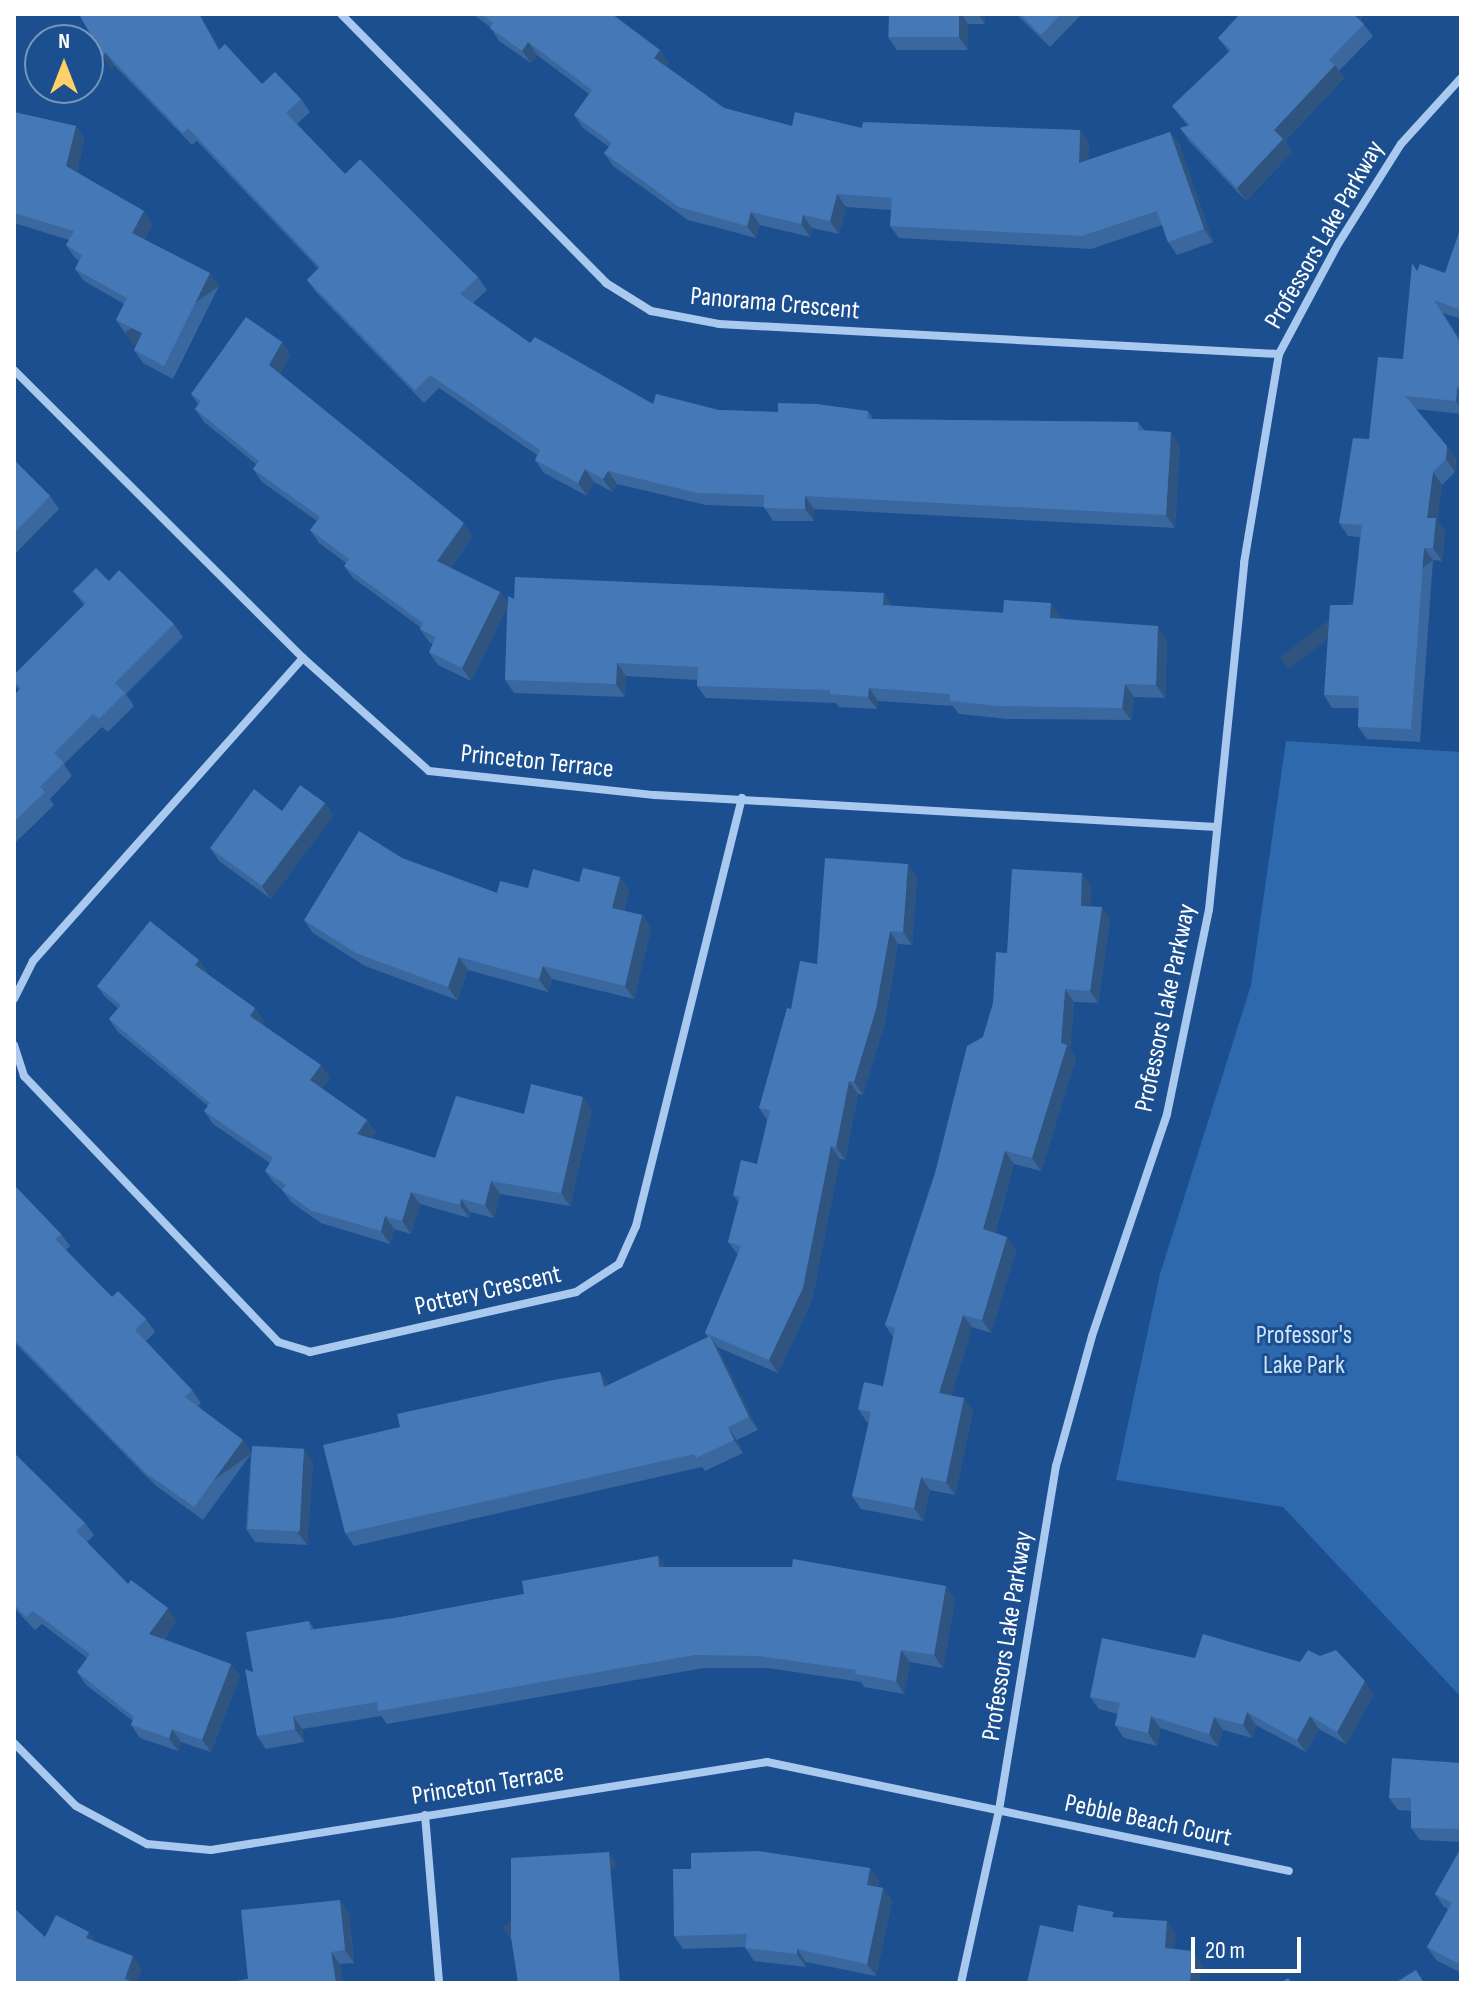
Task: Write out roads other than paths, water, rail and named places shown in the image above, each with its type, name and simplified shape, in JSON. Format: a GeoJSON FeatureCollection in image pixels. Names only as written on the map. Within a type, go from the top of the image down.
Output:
{"type":"FeatureCollection","features":[{"type":"Feature","properties":{"kind":"street","name":"Panorama Crescent"},"geometry":{"type":"LineString","coordinates":[[341,14],[606,283],[651,311],[719,324],[1279,354]]}},
{"type":"Feature","properties":{"kind":"street","name":"Professors Lake Parkway"},"geometry":{"type":"LineString","coordinates":[[961,1983],[999,1810],[1056,1466],[1092,1336],[1167,1114],[1209,910],[1244,563],[1279,354],[1338,244],[1401,144],[1461,78]]}},
{"type":"Feature","properties":{"kind":"street","name":"Princeton Terrace"},"geometry":{"type":"LineString","coordinates":[[14,370],[303,658],[429,771],[655,795],[1216,827]]}},
{"type":"Feature","properties":{"kind":"street"},"geometry":{"type":"LineString","coordinates":[[14,999],[33,961],[303,658]]}},
{"type":"Feature","properties":{"kind":"street","name":"Pottery Crescent"},"geometry":{"type":"LineString","coordinates":[[14,1045],[24,1076],[278,1342],[310,1352],[576,1292],[619,1264],[636,1226],[742,798]]}},
{"type":"Feature","properties":{"kind":"street","name":"Princeton Terrace"},"geometry":{"type":"LineString","coordinates":[[14,1743],[76,1806],[147,1844],[211,1850],[767,1762],[999,1810]]}},
{"type":"Feature","properties":{"kind":"street","name":"Pebble Beach Court"},"geometry":{"type":"LineString","coordinates":[[999,1810],[1289,1871]]}},
{"type":"Feature","properties":{"kind":"street"},"geometry":{"type":"LineString","coordinates":[[425,1815],[439,1983]]}},
{"type":"Feature","properties":{"kind":"park label","name":"Professor's Lake Park"},"geometry":{"type":"Point","coordinates":[1304,1351]}}]}
